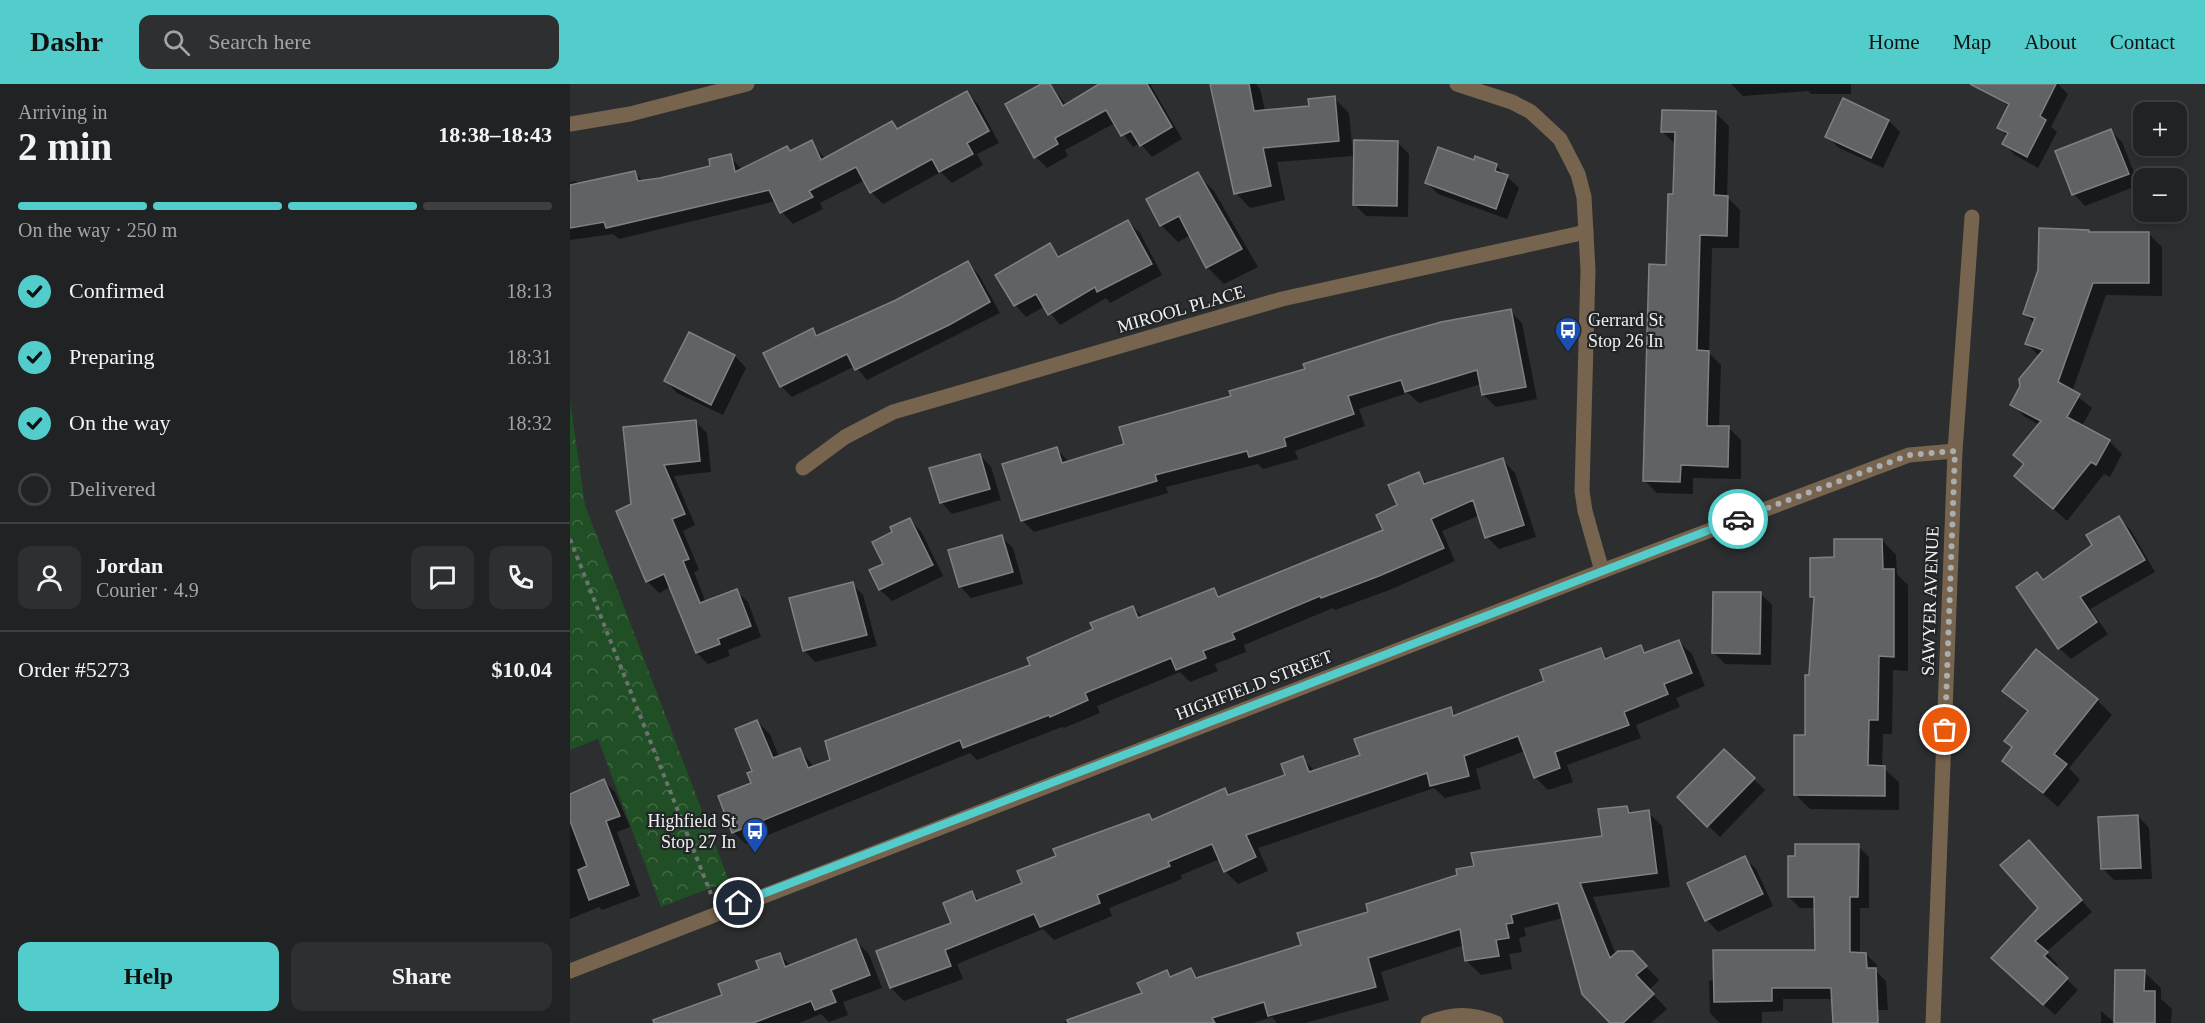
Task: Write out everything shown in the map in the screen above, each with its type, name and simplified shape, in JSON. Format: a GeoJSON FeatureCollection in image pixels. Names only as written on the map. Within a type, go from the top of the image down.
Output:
{"type":"FeatureCollection","features":[{"type":"Feature","properties":{"kind":"street"},"geometry":{"type":"LineString","coordinates":[[570,124],[630,114],[747,84]]}},
{"type":"Feature","properties":{"kind":"street"},"geometry":{"type":"LineString","coordinates":[[1457,84],[1512,102],[1531,112],[1560,139],[1581,186],[1586,232],[1587,282],[1582,491],[1585,511],[1602,571]]}},
{"type":"Feature","properties":{"kind":"street","name":"SAWYER AVENUE"},"geometry":{"type":"LineString","coordinates":[[1933,1023],[1955,451],[1972,217]]}},
{"type":"Feature","properties":{"kind":"street","name":"MIROOL PLACE"},"geometry":{"type":"LineString","coordinates":[[803,468],[845,437],[893,412],[1282,299],[1586,232]]}},
{"type":"Feature","properties":{"kind":"street","name":"HIGHFIELD STREET"},"geometry":{"type":"LineString","coordinates":[[570,971],[1602,571],[1909,455],[1955,451]]}},
{"type":"Feature","properties":{"kind":"street"},"geometry":{"type":"LineString","coordinates":[[1428,1023],[1458,1013],[1479,1016],[1496,1023]]}},
{"type":"Feature","properties":{"kind":"path"},"geometry":{"type":"LineString","coordinates":[[570,538],[718,912]]}},
{"type":"Feature","properties":{"kind":"green space"},"geometry":{"type":"Polygon","coordinates":[[[570,401],[585,505],[729,881],[661,907],[598,739],[570,750],[570,401]]]}},
{"type":"Feature","properties":{"kind":"building"},"geometry":{"type":"Polygon","coordinates":[[[1041,84],[1050,84],[1063,106],[1099,84],[1147,84],[1172,127],[1140,146],[1131,131],[1121,136],[1106,110],[1055,138],[1058,144],[1034,158],[1005,104],[1041,84]]]}},
{"type":"Feature","properties":{"kind":"building"},"geometry":{"type":"Polygon","coordinates":[[[1210,84],[1249,84],[1254,111],[1309,106],[1308,99],[1335,96],[1339,141],[1263,148],[1271,186],[1234,194],[1210,84]]]}},
{"type":"Feature","properties":{"kind":"building"},"geometry":{"type":"Polygon","coordinates":[[[1970,84],[2056,84],[2040,116],[2046,120],[2027,157],[2002,144],[2008,133],[1997,128],[2009,104],[1970,84]]]}},
{"type":"Feature","properties":{"kind":"building"},"geometry":{"type":"Polygon","coordinates":[[[967,91],[989,131],[967,143],[973,154],[939,172],[932,159],[870,193],[856,167],[809,191],[813,197],[780,213],[769,190],[606,228],[604,222],[570,228],[570,185],[635,171],[638,181],[660,178],[710,166],[709,159],[731,154],[735,172],[787,146],[790,151],[812,140],[821,160],[892,121],[897,129],[967,91]]]}},
{"type":"Feature","properties":{"kind":"building"},"geometry":{"type":"Polygon","coordinates":[[[1843,98],[1889,120],[1871,158],[1825,137],[1843,98]]]}},
{"type":"Feature","properties":{"kind":"building"},"geometry":{"type":"Polygon","coordinates":[[[1662,110],[1716,111],[1714,195],[1728,196],[1727,236],[1700,235],[1697,350],[1709,351],[1707,426],[1729,426],[1728,467],[1681,465],[1680,482],[1643,481],[1649,264],[1666,265],[1668,194],[1673,194],[1675,132],[1661,132],[1662,110]]]}},
{"type":"Feature","properties":{"kind":"building"},"geometry":{"type":"Polygon","coordinates":[[[2111,129],[2129,174],[2072,195],[2055,151],[2111,129]]]}},
{"type":"Feature","properties":{"kind":"building"},"geometry":{"type":"Polygon","coordinates":[[[1354,140],[1398,141],[1397,206],[1353,205],[1354,140]]]}},
{"type":"Feature","properties":{"kind":"building"},"geometry":{"type":"Polygon","coordinates":[[[1438,147],[1474,160],[1475,156],[1497,164],[1495,171],[1508,175],[1496,209],[1425,183],[1438,147]]]}},
{"type":"Feature","properties":{"kind":"building"},"geometry":{"type":"Polygon","coordinates":[[[1198,172],[1242,249],[1206,268],[1179,216],[1160,226],[1146,199],[1198,172]]]}},
{"type":"Feature","properties":{"kind":"building"},"geometry":{"type":"Polygon","coordinates":[[[1128,220],[1152,264],[1097,292],[1095,287],[1048,315],[1036,294],[1014,306],[995,275],[1050,243],[1058,257],[1128,220]]]}},
{"type":"Feature","properties":{"kind":"building"},"geometry":{"type":"Polygon","coordinates":[[[2039,228],[2089,230],[2089,232],[2149,232],[2149,283],[2093,283],[2058,382],[2080,394],[2067,417],[2110,440],[2096,465],[2091,462],[2053,509],[2014,476],[2024,464],[2013,455],[2041,421],[2010,405],[2020,386],[2019,379],[2043,350],[2025,344],[2035,318],[2023,314],[2038,270],[2039,228]]]}},
{"type":"Feature","properties":{"kind":"building"},"geometry":{"type":"Polygon","coordinates":[[[968,261],[990,302],[949,325],[855,370],[847,354],[780,387],[763,353],[813,328],[816,336],[896,300],[968,261]]]}},
{"type":"Feature","properties":{"kind":"building"},"geometry":{"type":"Polygon","coordinates":[[[1511,309],[1526,387],[1482,395],[1477,370],[1405,392],[1401,380],[1348,396],[1354,414],[1284,438],[1286,446],[1249,457],[1247,451],[1155,475],[1157,481],[1021,521],[1002,464],[1057,447],[1062,463],[1124,444],[1119,427],[1231,396],[1229,391],[1305,369],[1303,364],[1388,337],[1441,322],[1511,309]]]}},
{"type":"Feature","properties":{"kind":"building"},"geometry":{"type":"Polygon","coordinates":[[[689,332],[735,355],[711,405],[664,381],[689,332]]]}},
{"type":"Feature","properties":{"kind":"building"},"geometry":{"type":"Polygon","coordinates":[[[696,420],[700,461],[664,465],[685,514],[672,519],[689,559],[683,561],[700,603],[737,589],[751,626],[718,639],[720,644],[696,653],[664,574],[646,582],[616,511],[631,504],[623,427],[696,420]]]}},
{"type":"Feature","properties":{"kind":"building"},"geometry":{"type":"Polygon","coordinates":[[[980,454],[990,489],[940,503],[929,468],[980,454]]]}},
{"type":"Feature","properties":{"kind":"building"},"geometry":{"type":"Polygon","coordinates":[[[1503,458],[1524,525],[1485,538],[1473,500],[1431,519],[1444,548],[1232,633],[1235,639],[1203,651],[1206,658],[1176,670],[1171,658],[1085,693],[1088,700],[1050,717],[1049,715],[963,748],[960,740],[732,833],[718,796],[751,783],[747,773],[752,771],[735,729],[757,720],[773,758],[800,748],[808,768],[830,760],[825,741],[1030,665],[1027,658],[1093,629],[1090,623],[1133,606],[1138,618],[1214,588],[1218,597],[1383,530],[1376,515],[1397,505],[1388,485],[1419,472],[1424,484],[1503,458]]]}},
{"type":"Feature","properties":{"kind":"building"},"geometry":{"type":"Polygon","coordinates":[[[2119,516],[2145,560],[2080,597],[2097,622],[2058,649],[2016,587],[2037,572],[2043,580],[2092,545],[2086,535],[2119,516]]]}},
{"type":"Feature","properties":{"kind":"building"},"geometry":{"type":"Polygon","coordinates":[[[910,518],[933,565],[879,590],[869,570],[883,564],[872,542],[892,532],[890,527],[910,518]]]}},
{"type":"Feature","properties":{"kind":"building"},"geometry":{"type":"Polygon","coordinates":[[[1002,535],[1013,572],[959,587],[948,550],[1002,535]]]}},
{"type":"Feature","properties":{"kind":"building"},"geometry":{"type":"Polygon","coordinates":[[[1834,539],[1882,539],[1883,569],[1894,569],[1894,657],[1879,656],[1878,720],[1869,720],[1868,765],[1885,766],[1885,796],[1794,795],[1794,735],[1805,735],[1805,675],[1809,675],[1814,597],[1810,597],[1810,558],[1834,557],[1834,539]]]}},
{"type":"Feature","properties":{"kind":"building"},"geometry":{"type":"Polygon","coordinates":[[[853,582],[867,635],[803,651],[789,598],[853,582]]]}},
{"type":"Feature","properties":{"kind":"building"},"geometry":{"type":"Polygon","coordinates":[[[1713,592],[1761,592],[1760,654],[1712,653],[1713,592]]]}},
{"type":"Feature","properties":{"kind":"building"},"geometry":{"type":"Polygon","coordinates":[[[1679,640],[1692,673],[1664,684],[1668,694],[1624,712],[1629,725],[1555,752],[1560,768],[1534,778],[1518,736],[1464,756],[1469,776],[1430,786],[1427,773],[1246,835],[1256,857],[1224,872],[1212,844],[1168,862],[1170,866],[1097,895],[1100,903],[1040,927],[1034,914],[945,950],[951,966],[890,988],[876,951],[951,923],[943,903],[972,891],[976,901],[1022,883],[1017,871],[1056,856],[1053,849],[1149,814],[1152,820],[1225,788],[1228,795],[1285,775],[1281,764],[1303,756],[1309,772],[1360,755],[1354,739],[1451,707],[1453,716],[1544,681],[1540,670],[1601,648],[1605,659],[1641,645],[1644,653],[1679,640]]]}},
{"type":"Feature","properties":{"kind":"building"},"geometry":{"type":"Polygon","coordinates":[[[2036,649],[2098,699],[2054,754],[2067,764],[2043,793],[2002,761],[2012,747],[2004,741],[2028,711],[2002,691],[2036,649]]]}},
{"type":"Feature","properties":{"kind":"building"},"geometry":{"type":"Polygon","coordinates":[[[1724,749],[1755,778],[1707,827],[1677,797],[1724,749]]]}},
{"type":"Feature","properties":{"kind":"building"},"geometry":{"type":"Polygon","coordinates":[[[604,779],[620,816],[606,821],[629,885],[589,900],[578,870],[587,866],[570,821],[570,794],[604,779]]]}},
{"type":"Feature","properties":{"kind":"building"},"geometry":{"type":"Polygon","coordinates":[[[1627,806],[1629,813],[1649,810],[1657,873],[1580,883],[1610,958],[1618,951],[1633,951],[1647,966],[1636,975],[1654,994],[1623,1023],[1610,1023],[1582,994],[1558,903],[1511,915],[1513,923],[1506,924],[1509,938],[1496,940],[1499,956],[1465,961],[1460,929],[1368,958],[1376,987],[1268,1016],[1264,1002],[1212,1018],[1215,1023],[1068,1023],[1067,1020],[1142,993],[1137,983],[1167,970],[1170,977],[1191,968],[1196,978],[1301,945],[1297,933],[1368,912],[1366,904],[1457,875],[1456,869],[1474,866],[1471,853],[1602,836],[1598,809],[1627,806]]]}},
{"type":"Feature","properties":{"kind":"building"},"geometry":{"type":"Polygon","coordinates":[[[2138,815],[2141,868],[2101,869],[2098,817],[2138,815]]]}},
{"type":"Feature","properties":{"kind":"building"},"geometry":{"type":"Polygon","coordinates":[[[2029,840],[2082,900],[2035,941],[2048,952],[2044,956],[2068,978],[2043,1005],[1991,958],[2038,908],[2000,865],[2029,840]]]}},
{"type":"Feature","properties":{"kind":"building"},"geometry":{"type":"Polygon","coordinates":[[[1795,844],[1859,844],[1858,897],[1850,897],[1850,952],[1866,953],[1867,968],[1876,968],[1878,1023],[1833,1023],[1831,988],[1772,988],[1772,1001],[1714,1002],[1713,950],[1815,950],[1814,897],[1788,897],[1788,856],[1795,856],[1795,844]]]}},
{"type":"Feature","properties":{"kind":"building"},"geometry":{"type":"Polygon","coordinates":[[[1745,856],[1763,894],[1705,921],[1687,883],[1745,856]]]}},
{"type":"Feature","properties":{"kind":"building"},"geometry":{"type":"Polygon","coordinates":[[[856,939],[870,975],[831,990],[836,1002],[815,1010],[811,1001],[753,1023],[654,1023],[653,1020],[722,995],[718,984],[759,969],[756,961],[780,953],[785,967],[856,939]]]}},
{"type":"Feature","properties":{"kind":"building"},"geometry":{"type":"Polygon","coordinates":[[[2115,970],[2145,970],[2144,991],[2155,991],[2155,1023],[2114,1023],[2115,970]]]}},
{"type":"Feature","properties":{"kind":"way so far"},"geometry":{"type":"LineString","coordinates":[[1738,519],[1909,455],[1955,451],[1945,730]]}},
{"type":"Feature","properties":{"kind":"place","name":"Gerrard St Stop 26 In"},"geometry":{"type":"Point","coordinates":[1568,353]}},
{"type":"Feature","properties":{"kind":"place","name":"Highfield St Stop 27 In"},"geometry":{"type":"Point","coordinates":[755,854]}},
{"type":"Feature","properties":{"kind":"route"},"geometry":{"type":"LineString","coordinates":[[739,903],[1738,519]]}}]}
